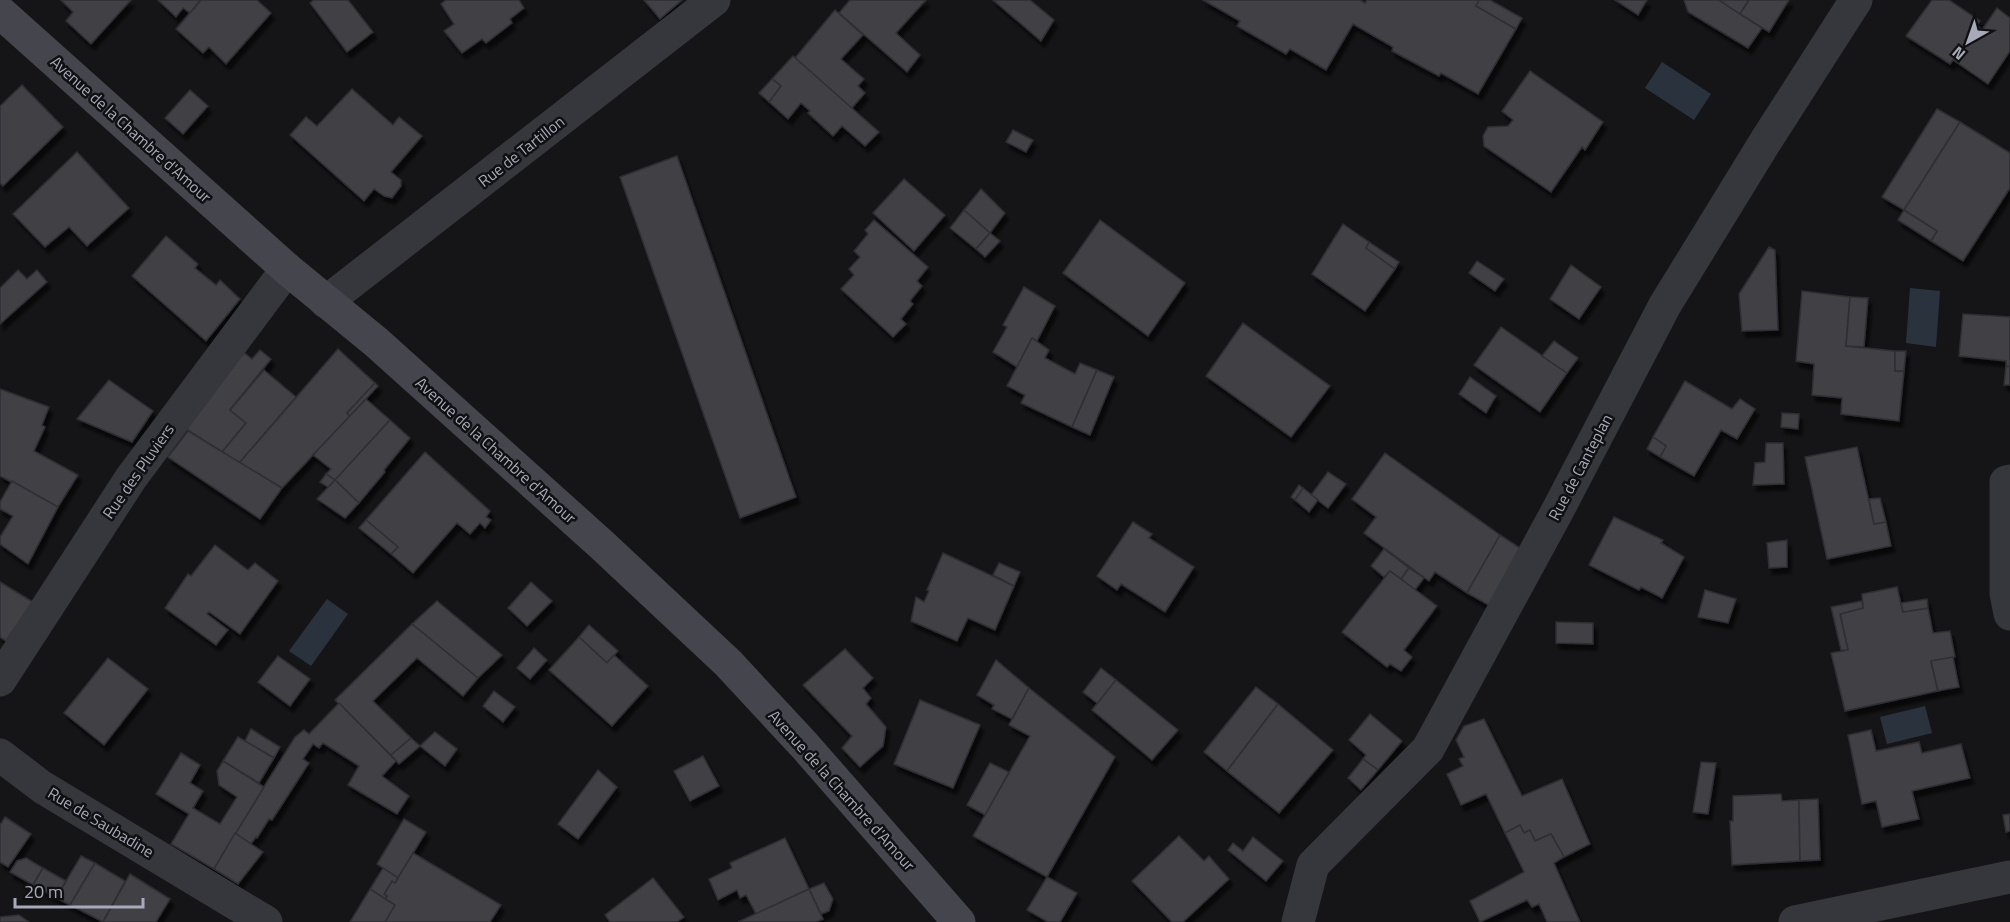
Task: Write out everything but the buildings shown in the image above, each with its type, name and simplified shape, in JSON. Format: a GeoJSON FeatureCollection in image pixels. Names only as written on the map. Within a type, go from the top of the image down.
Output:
{"type":"FeatureCollection","features":[{"type":"Feature","properties":{"kind":"main road","name":"Avenue de la Chambre d'Amour"},"geometry":{"type":"LineString","coordinates":[[0,12],[287,269],[385,350],[602,545],[728,663],[805,746],[948,919]]}},
{"type":"Feature","properties":{"kind":"street","name":"Rue de Tartillon"},"geometry":{"type":"LineString","coordinates":[[326,302],[714,0]]}},
{"type":"Feature","properties":{"kind":"street","name":"Rue de Canteplan"},"geometry":{"type":"LineString","coordinates":[[1298,922],[1313,865],[1428,748],[1559,508],[1665,305],[1856,0]]}},
{"type":"Feature","properties":{"kind":"street","name":"Rue des Pluviers"},"geometry":{"type":"LineString","coordinates":[[0,680],[131,478],[287,269]]}},
{"type":"Feature","properties":{"kind":"street"},"geometry":{"type":"LineString","coordinates":[[2010,482],[2006,482],[2006,593],[2010,614]]}},
{"type":"Feature","properties":{"kind":"street","name":"Rue de Saubadine"},"geometry":{"type":"LineString","coordinates":[[0,755],[42,787],[266,922]]}},
{"type":"Feature","properties":{"kind":"street"},"geometry":{"type":"LineString","coordinates":[[1796,922],[2010,877]]}},
{"type":"Feature","properties":{"kind":"shaded area"},"geometry":{"type":"Polygon","coordinates":[[[1662,62],[1711,94],[1694,120],[1645,88],[1662,62]]]}},
{"type":"Feature","properties":{"kind":"shaded area"},"geometry":{"type":"Polygon","coordinates":[[[1910,288],[1940,291],[1936,347],[1906,343],[1910,288]]]}},
{"type":"Feature","properties":{"kind":"shaded area"},"geometry":{"type":"Polygon","coordinates":[[[327,599],[348,614],[311,666],[289,651],[327,599]]]}},
{"type":"Feature","properties":{"kind":"shaded area"},"geometry":{"type":"Polygon","coordinates":[[[1925,706],[1932,733],[1887,744],[1880,717],[1925,706]]]}}]}
